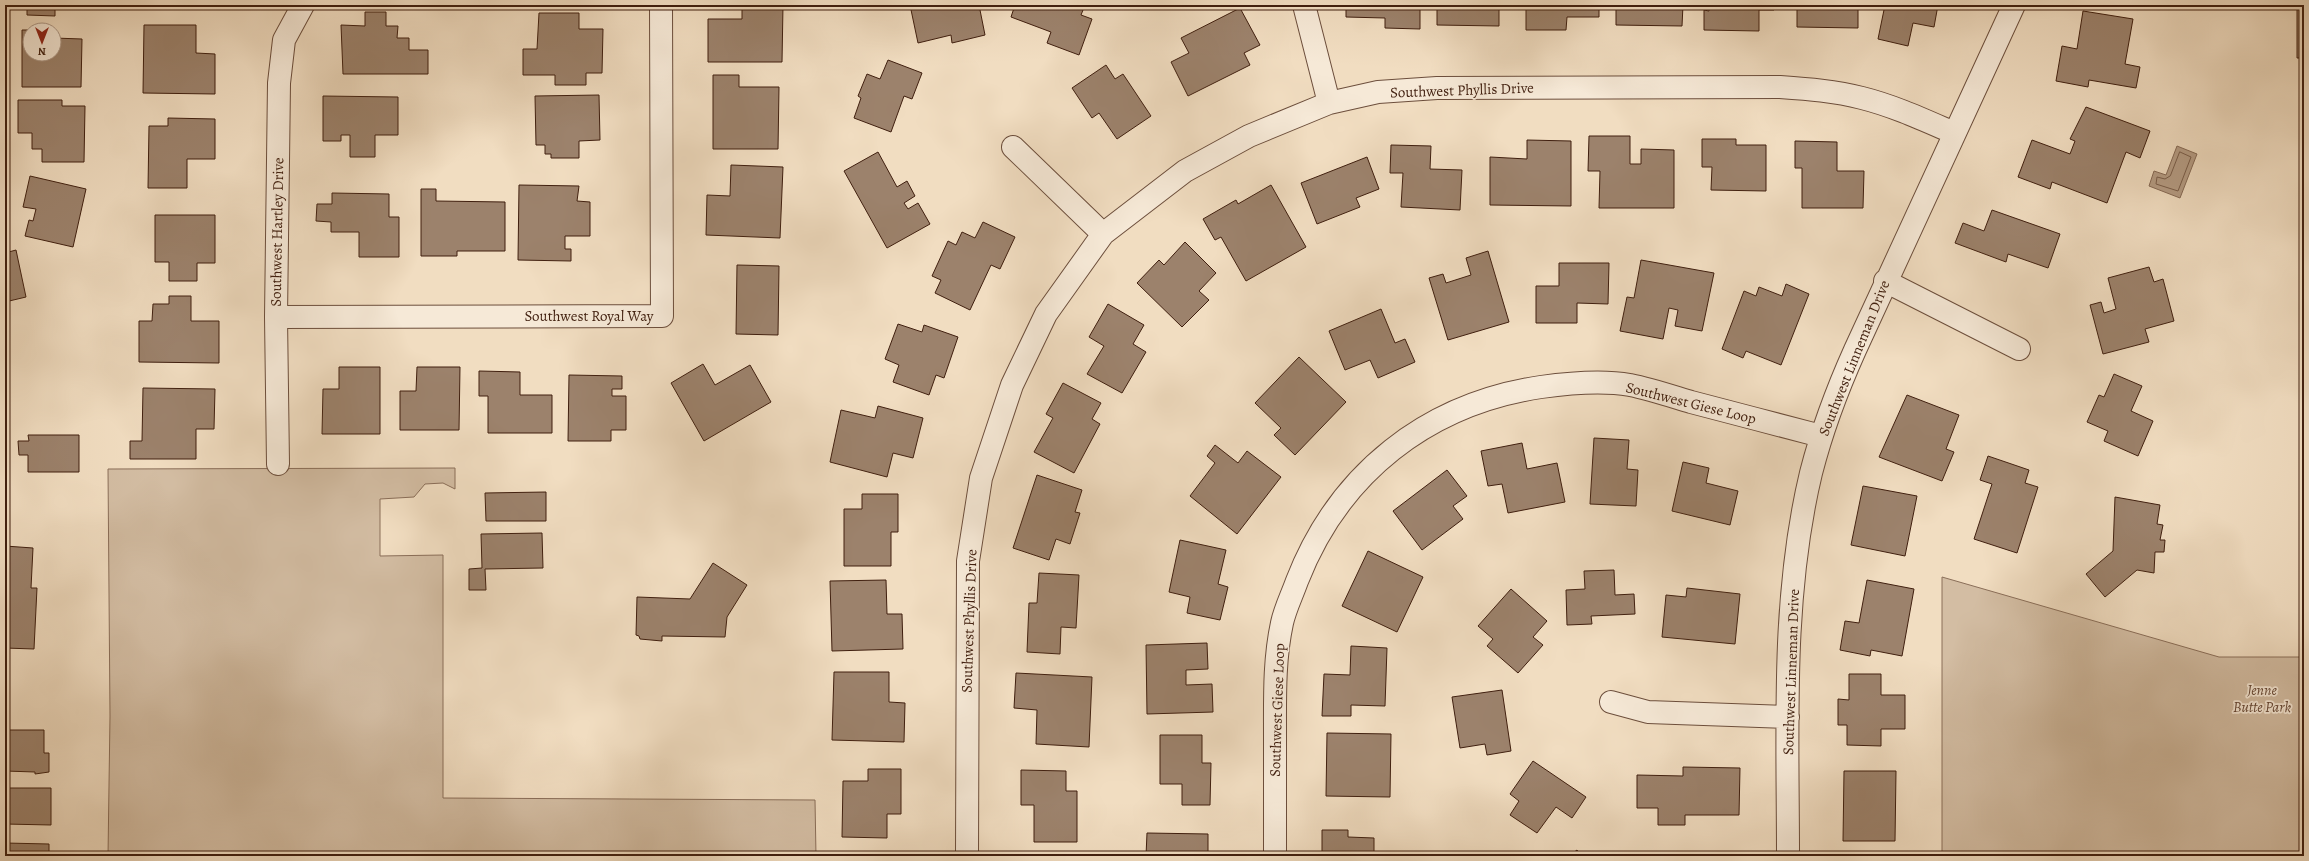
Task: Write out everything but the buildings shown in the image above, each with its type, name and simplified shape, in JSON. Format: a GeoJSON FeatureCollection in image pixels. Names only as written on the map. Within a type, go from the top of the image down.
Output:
{"type":"FeatureCollection","features":[{"type":"Feature","properties":{"kind":"street","name":"Southwest Hartley Drive"},"geometry":{"type":"LineString","coordinates":[[278,464],[276,317],[279,83],[284,40],[303,5]]}},
{"type":"Feature","properties":{"kind":"street","name":"Southwest Royal Way"},"geometry":{"type":"LineString","coordinates":[[276,317],[662,316],[661,5]]}},
{"type":"Feature","properties":{"kind":"street"},"geometry":{"type":"LineString","coordinates":[[1304,5],[1329,103]]}},
{"type":"Feature","properties":{"kind":"street","name":"Southwest Linneman Drive"},"geometry":{"type":"LineString","coordinates":[[1788,856],[1788,717],[1791,607],[1796,559],[1804,508],[1821,436],[1836,392],[1885,281],[2014,5]]}},
{"type":"Feature","properties":{"kind":"street","name":"Southwest Phyllis Drive"},"geometry":{"type":"LineString","coordinates":[[967,856],[968,561],[981,478],[1012,385],[1046,314],[1103,234],[1185,171],[1249,136],[1329,103],[1378,92],[1437,88],[1780,87],[1824,90],[1862,98],[1905,112],[1954,133]]}},
{"type":"Feature","properties":{"kind":"street"},"geometry":{"type":"LineString","coordinates":[[1013,147],[1103,234]]}},
{"type":"Feature","properties":{"kind":"street"},"geometry":{"type":"LineString","coordinates":[[1885,281],[2019,348]]}},
{"type":"Feature","properties":{"kind":"street","name":"Southwest Giese Loop"},"geometry":{"type":"LineString","coordinates":[[1275,856],[1275,681],[1282,620],[1316,540],[1347,493],[1369,469],[1392,449],[1419,430],[1480,401],[1518,390],[1554,385],[1591,383],[1630,385],[1821,436]]}},
{"type":"Feature","properties":{"kind":"street"},"geometry":{"type":"LineString","coordinates":[[1611,702],[1648,712],[1788,717]]}},
{"type":"Feature","properties":{"kind":"green space"},"geometry":{"type":"Polygon","coordinates":[[[455,468],[455,489],[443,483],[425,484],[414,497],[380,499],[380,556],[443,555],[443,798],[815,800],[816,856],[108,856],[110,716],[108,469],[455,468]]]}},
{"type":"Feature","properties":{"kind":"green space","name":"Jenne Butte Park"},"geometry":{"type":"Polygon","coordinates":[[[1942,577],[2219,657],[2304,657],[2304,856],[1942,856],[1942,577]]]}},
{"type":"Feature","properties":{"kind":"water"},"geometry":{"type":"Polygon","coordinates":[[[2177,146],[2197,154],[2180,198],[2149,186],[2154,171],[2166,175],[2177,146]]]}}]}
